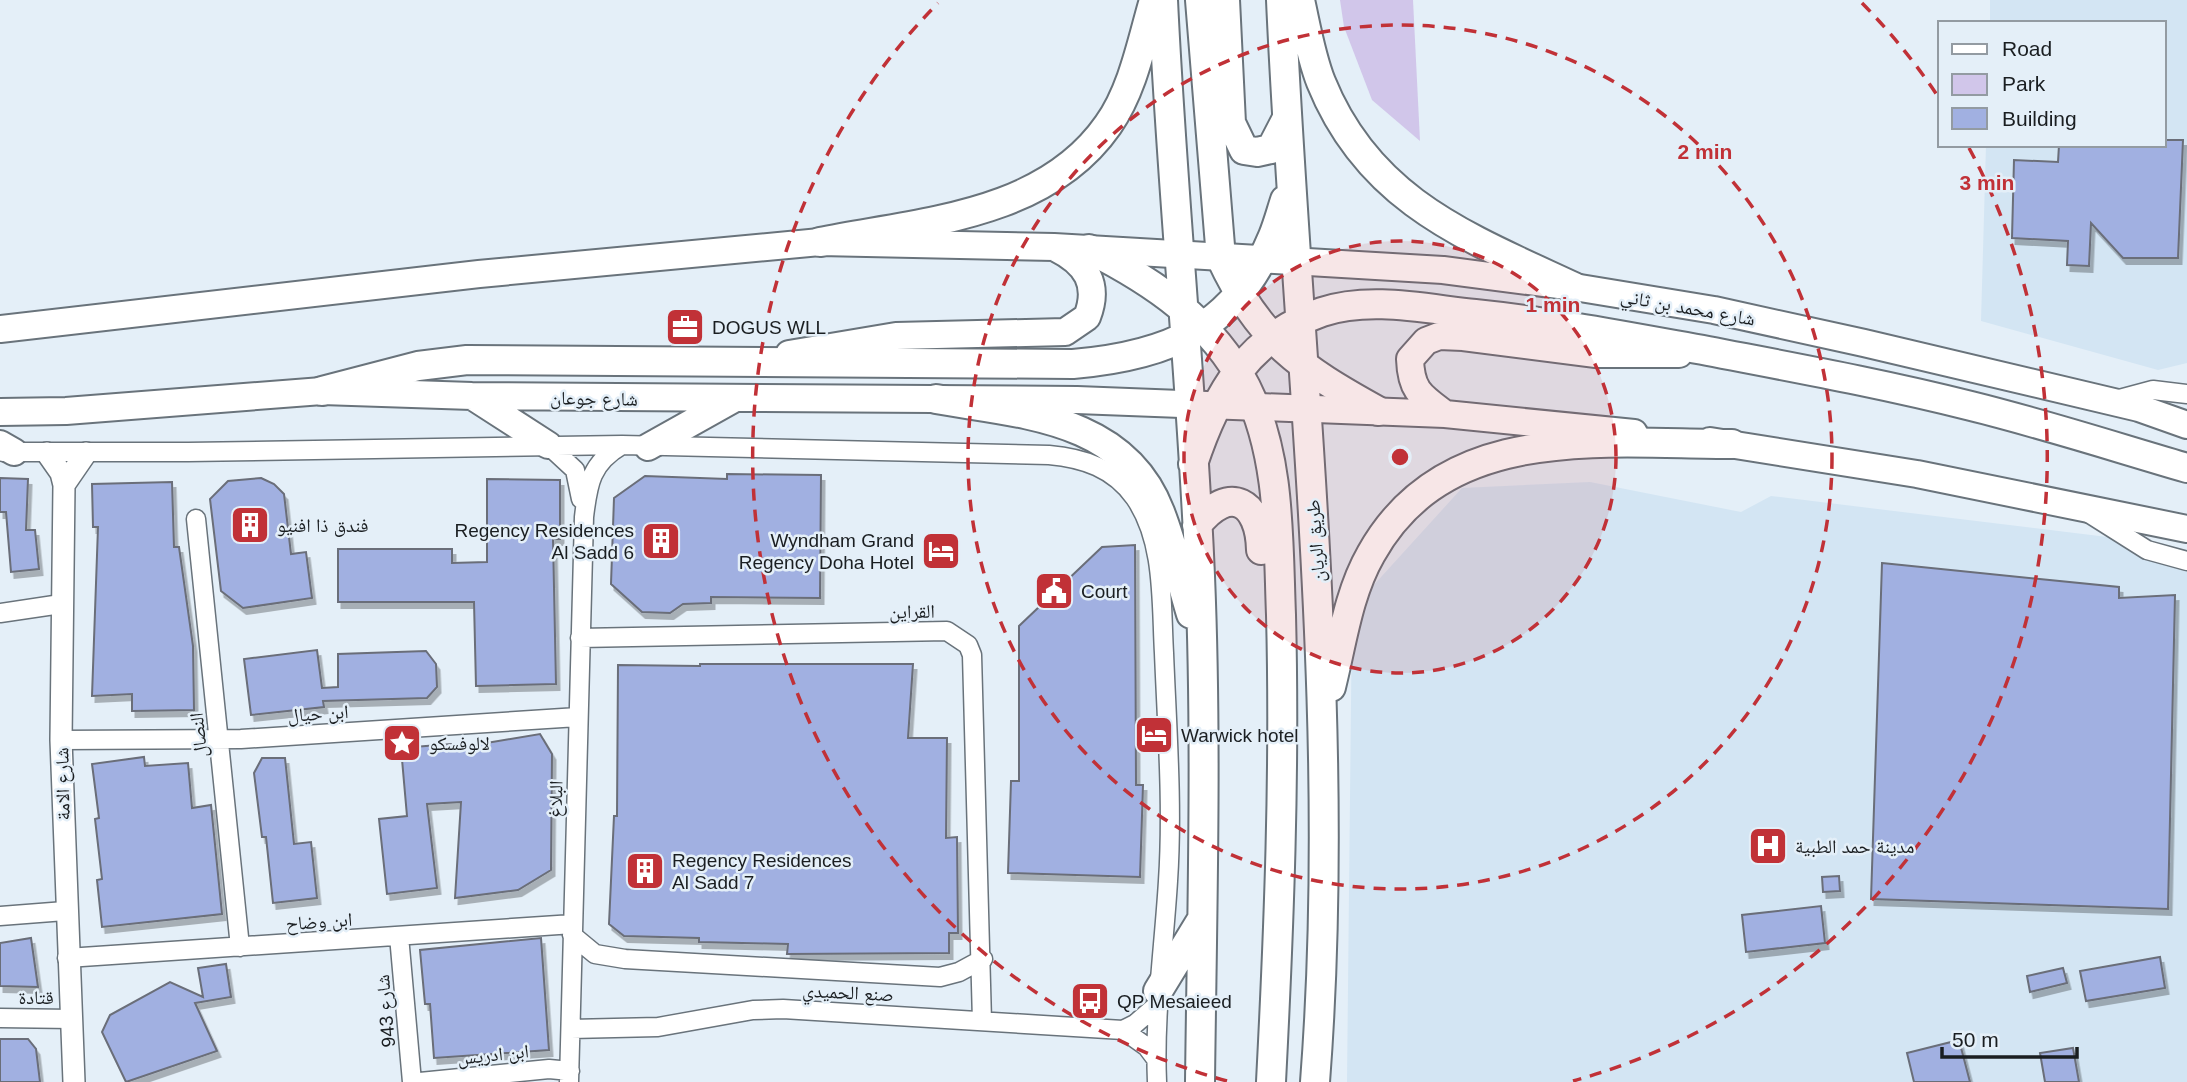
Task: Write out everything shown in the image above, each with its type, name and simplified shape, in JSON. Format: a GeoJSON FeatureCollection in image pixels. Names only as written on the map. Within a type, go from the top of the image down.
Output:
{"type":"FeatureCollection","features":[{"type":"Feature","properties":{"kind":"highway"},"geometry":{"type":"LineString","coordinates":[[820,242],[986,209],[1040,186],[1082,157],[1109,124],[1124,93],[1154,0]]}},
{"type":"Feature","properties":{"kind":"highway"},"geometry":{"type":"LineString","coordinates":[[1163,0],[1182,306],[1194,333],[1202,404],[1193,464],[1202,650],[1200,1082]]}},
{"type":"Feature","properties":{"kind":"highway"},"geometry":{"type":"LineString","coordinates":[[1200,0],[1221,258],[1238,295],[1271,338],[1303,367],[1378,411]]}},
{"type":"Feature","properties":{"kind":"highway"},"geometry":{"type":"LineString","coordinates":[[1225,0],[1231,123],[1236,139],[1244,150],[1257,152],[1271,149],[1286,120]]}},
{"type":"Feature","properties":{"kind":"highway","name":"طريق الريان"},"geometry":{"type":"LineString","coordinates":[[1281,0],[1294,261],[1316,539],[1322,723],[1321,998],[1315,1082]]}},
{"type":"Feature","properties":{"kind":"highway"},"geometry":{"type":"LineString","coordinates":[[1300,0],[1321,81],[1354,143],[1378,171],[1407,199],[1447,227],[1574,288]]}},
{"type":"Feature","properties":{"kind":"highway"},"geometry":{"type":"LineString","coordinates":[[322,391],[406,369],[467,360],[1073,364],[1143,354],[1194,333],[1238,295],[1262,259],[1290,188]]}},
{"type":"Feature","properties":{"kind":"highway"},"geometry":{"type":"LineString","coordinates":[[1089,249],[1126,268],[1182,306]]}},
{"type":"Feature","properties":{"kind":"highway"},"geometry":{"type":"LineString","coordinates":[[1202,404],[1271,338],[1300,321],[1324,311],[1377,304],[1550,321],[1828,373],[1972,406],[2187,468]]}},
{"type":"Feature","properties":{"kind":"highway"},"geometry":{"type":"LineString","coordinates":[[1194,333],[1237,371],[1254,406],[1267,443],[1279,564],[1283,686],[1281,867],[1270,1082]]}},
{"type":"Feature","properties":{"kind":"highway"},"geometry":{"type":"LineString","coordinates":[[936,399],[1078,428],[1111,446],[1132,465],[1160,511],[1202,650]]}},
{"type":"Feature","properties":{"kind":"highway"},"geometry":{"type":"LineString","coordinates":[[1322,723],[1356,589],[1371,554],[1394,520],[1414,499],[1439,480],[1483,458],[1527,448],[1575,444],[1732,444]]}},
{"type":"Feature","properties":{"kind":"highway"},"geometry":{"type":"LineString","coordinates":[[1197,524],[1215,507],[1233,502],[1251,509],[1260,526],[1264,702],[1281,867]]}},
{"type":"Feature","properties":{"kind":"highway"},"geometry":{"type":"LineString","coordinates":[[1157,998],[1202,919]]}},
{"type":"Feature","properties":{"kind":"main road"},"geometry":{"type":"LineString","coordinates":[[0,329],[479,274],[820,242],[1054,247],[1178,256]]}},
{"type":"Feature","properties":{"kind":"main road"},"geometry":{"type":"LineString","coordinates":[[749,360],[896,336],[1065,332],[1087,317],[1093,289],[1082,265],[1054,247]]}},
{"type":"Feature","properties":{"kind":"main road","name":"شارع محمد بن ثاني"},"geometry":{"type":"LineString","coordinates":[[1178,256],[1443,270],[1714,310],[2111,401],[2187,425]]}},
{"type":"Feature","properties":{"kind":"main road"},"geometry":{"type":"LineString","coordinates":[[1445,414],[1417,393],[1411,375],[1410,359],[1426,341],[1439,336],[1595,354],[1720,354]]}},
{"type":"Feature","properties":{"kind":"main road","name":"شارع جوعان"},"geometry":{"type":"LineString","coordinates":[[0,412],[66,411],[322,391],[472,396],[1202,404]]}},
{"type":"Feature","properties":{"kind":"main road"},"geometry":{"type":"LineString","coordinates":[[472,396],[548,445]]}},
{"type":"Feature","properties":{"kind":"main road"},"geometry":{"type":"LineString","coordinates":[[648,447],[734,399]]}},
{"type":"Feature","properties":{"kind":"main road"},"geometry":{"type":"LineString","coordinates":[[1202,404],[1445,414],[1732,444],[1917,474],[2187,529]]}},
{"type":"Feature","properties":{"kind":"street"},"geometry":{"type":"LineString","coordinates":[[2111,401],[2153,390],[2187,394]]}},
{"type":"Feature","properties":{"kind":"street","name":"البلاغ"},"geometry":{"type":"LineString","coordinates":[[548,445],[575,470],[584,517]]}},
{"type":"Feature","properties":{"kind":"street"},"geometry":{"type":"LineString","coordinates":[[5,449],[86,453],[622,445],[1080,458],[1118,479],[1134,497],[1146,518],[1155,546],[1162,617],[1168,878],[1157,998],[1157,1082]]}},
{"type":"Feature","properties":{"kind":"street","name":"البلاغ"},"geometry":{"type":"LineString","coordinates":[[569,1076],[584,517],[592,470],[600,460],[622,445]]}},
{"type":"Feature","properties":{"kind":"street","name":"شارع الامة"},"geometry":{"type":"LineString","coordinates":[[47,453],[61,473],[64,485],[61,740],[65,911],[74,1082]]}},
{"type":"Feature","properties":{"kind":"street"},"geometry":{"type":"LineString","coordinates":[[64,485],[86,453]]}},
{"type":"Feature","properties":{"kind":"street"},"geometry":{"type":"LineString","coordinates":[[2079,507],[2134,543],[2161,555],[2187,561]]}},
{"type":"Feature","properties":{"kind":"street","name":"النصال"},"geometry":{"type":"LineString","coordinates":[[196,519],[240,947]]}},
{"type":"Feature","properties":{"kind":"street"},"geometry":{"type":"LineString","coordinates":[[0,613],[61,604]]}},
{"type":"Feature","properties":{"kind":"street","name":"القراين"},"geometry":{"type":"LineString","coordinates":[[580,638],[947,631],[960,638],[972,655],[983,959],[982,1021]]}},
{"type":"Feature","properties":{"kind":"street","name":"ابن حيال"},"geometry":{"type":"LineString","coordinates":[[61,740],[219,740],[578,717]]}},
{"type":"Feature","properties":{"kind":"street"},"geometry":{"type":"LineString","coordinates":[[0,916],[65,911]]}},
{"type":"Feature","properties":{"kind":"street"},"geometry":{"type":"LineString","coordinates":[[573,930],[595,954],[638,960],[940,977],[959,972],[983,959]]}},
{"type":"Feature","properties":{"kind":"street","name":"ابن وضاح"},"geometry":{"type":"LineString","coordinates":[[67,958],[399,936],[573,930]]}},
{"type":"Feature","properties":{"kind":"street","name":"شارع 943"},"geometry":{"type":"LineString","coordinates":[[399,936],[412,1082]]}},
{"type":"Feature","properties":{"kind":"street"},"geometry":{"type":"LineString","coordinates":[[1156,1059],[1147,1047],[1123,1030],[1157,998]]}},
{"type":"Feature","properties":{"kind":"street","name":"صنع الحميدي"},"geometry":{"type":"LineString","coordinates":[[571,1029],[658,1027],[768,1009],[1123,1030]]}},
{"type":"Feature","properties":{"kind":"street","name":"قتادة"},"geometry":{"type":"LineString","coordinates":[[0,1018],[72,1018]]}},
{"type":"Feature","properties":{"kind":"street","name":"ابن ادريس"},"geometry":{"type":"LineString","coordinates":[[420,1082],[549,1069],[569,1076]]}},
{"type":"Feature","properties":{"kind":"shaded area"},"geometry":{"type":"Polygon","coordinates":[[[1990,0],[2187,0],[2187,363],[2158,370],[1981,321],[1986,147],[2166,147],[2166,21],[1990,21],[1990,0]]]}},
{"type":"Feature","properties":{"kind":"shaded area","name":"مدينة حمد الطبية"},"geometry":{"type":"Polygon","coordinates":[[[1590,482],[1741,512],[1771,496],[2148,542],[2187,558],[2187,1082],[1347,1082],[1352,609],[1462,488],[1590,482]]]}},
{"type":"Feature","properties":{"kind":"green space"},"geometry":{"type":"Polygon","coordinates":[[[1340,0],[1413,0],[1420,141],[1372,100],[1344,27],[1340,0]]]}},
{"type":"Feature","properties":{"kind":"building"},"geometry":{"type":"Polygon","coordinates":[[[2166,140],[2183,140],[2178,258],[2123,258],[2091,223],[2089,266],[2067,265],[2068,241],[2012,238],[2014,160],[2058,162],[2059,147],[2166,147],[2166,140]]]}},
{"type":"Feature","properties":{"kind":"building"},"geometry":{"type":"Polygon","coordinates":[[[727,474],[821,475],[820,598],[711,597],[711,603],[683,604],[670,613],[642,612],[611,584],[614,498],[645,476],[727,479],[727,474]]]}},
{"type":"Feature","properties":{"kind":"building"},"geometry":{"type":"Polygon","coordinates":[[[0,478],[28,479],[26,530],[35,530],[39,569],[11,572],[6,512],[0,512],[0,478]]]}},
{"type":"Feature","properties":{"kind":"building","name":"فندق ذا افنيو"},"geometry":{"type":"Polygon","coordinates":[[[261,478],[274,484],[284,494],[291,554],[306,552],[312,598],[243,608],[221,591],[210,499],[228,481],[261,478]]]}},
{"type":"Feature","properties":{"kind":"building"},"geometry":{"type":"Polygon","coordinates":[[[487,479],[560,480],[560,539],[553,539],[556,684],[476,686],[474,602],[338,602],[338,549],[452,549],[452,563],[487,562],[487,479]]]}},
{"type":"Feature","properties":{"kind":"building"},"geometry":{"type":"Polygon","coordinates":[[[172,482],[174,547],[179,547],[193,646],[194,710],[132,711],[132,694],[92,696],[98,527],[93,527],[92,484],[172,482]]]}},
{"type":"Feature","properties":{"kind":"building"},"geometry":{"type":"Polygon","coordinates":[[[1135,545],[1136,785],[1143,785],[1140,877],[1008,873],[1011,781],[1019,781],[1019,626],[1102,547],[1135,545]]]}},
{"type":"Feature","properties":{"kind":"building"},"geometry":{"type":"Polygon","coordinates":[[[1882,563],[2119,587],[2119,598],[2175,595],[2168,909],[1871,899],[1882,563]]]}},
{"type":"Feature","properties":{"kind":"building"},"geometry":{"type":"Polygon","coordinates":[[[317,650],[322,688],[338,687],[338,654],[426,651],[436,664],[437,687],[427,698],[323,701],[324,707],[251,715],[244,659],[317,650]]]}},
{"type":"Feature","properties":{"kind":"building"},"geometry":{"type":"Polygon","coordinates":[[[913,664],[908,738],[947,738],[946,838],[957,837],[958,933],[949,933],[949,953],[787,954],[788,944],[699,942],[699,938],[624,936],[609,924],[614,816],[617,816],[618,665],[913,664]]]}},
{"type":"Feature","properties":{"kind":"building"},"geometry":{"type":"Polygon","coordinates":[[[540,734],[552,754],[551,870],[518,890],[455,898],[461,802],[427,804],[437,888],[387,894],[379,819],[407,816],[401,748],[451,744],[451,749],[540,734]]]}},
{"type":"Feature","properties":{"kind":"building"},"geometry":{"type":"Polygon","coordinates":[[[144,757],[145,766],[188,763],[192,808],[211,805],[222,914],[102,927],[97,880],[102,879],[95,819],[99,818],[92,764],[144,757]]]}},
{"type":"Feature","properties":{"kind":"building"},"geometry":{"type":"Polygon","coordinates":[[[262,758],[285,758],[294,844],[311,842],[317,898],[273,903],[266,837],[262,837],[254,773],[262,758]]]}},
{"type":"Feature","properties":{"kind":"building"},"geometry":{"type":"Polygon","coordinates":[[[1839,876],[1840,891],[1823,892],[1822,877],[1839,876]]]}},
{"type":"Feature","properties":{"kind":"building"},"geometry":{"type":"Polygon","coordinates":[[[1821,906],[1825,943],[1746,952],[1742,915],[1821,906]]]}},
{"type":"Feature","properties":{"kind":"building"},"geometry":{"type":"Polygon","coordinates":[[[31,938],[38,987],[0,986],[0,943],[31,938]]]}},
{"type":"Feature","properties":{"kind":"building"},"geometry":{"type":"Polygon","coordinates":[[[541,938],[549,1050],[434,1058],[430,1004],[425,1004],[420,950],[541,938]]]}},
{"type":"Feature","properties":{"kind":"building"},"geometry":{"type":"Polygon","coordinates":[[[2160,957],[2165,988],[2086,1001],[2080,971],[2160,957]]]}},
{"type":"Feature","properties":{"kind":"building"},"geometry":{"type":"Polygon","coordinates":[[[226,964],[231,997],[195,1003],[217,1051],[126,1082],[102,1032],[110,1015],[170,982],[203,997],[198,968],[226,964]]]}},
{"type":"Feature","properties":{"kind":"building"},"geometry":{"type":"Polygon","coordinates":[[[2063,968],[2067,983],[2030,992],[2027,976],[2063,968]]]}},
{"type":"Feature","properties":{"kind":"building"},"geometry":{"type":"Polygon","coordinates":[[[0,1039],[28,1039],[36,1049],[40,1082],[0,1082],[0,1039]]]}},
{"type":"Feature","properties":{"kind":"building"},"geometry":{"type":"Polygon","coordinates":[[[1959,1040],[1970,1082],[1914,1082],[1907,1053],[1959,1040]]]}},
{"type":"Feature","properties":{"kind":"building"},"geometry":{"type":"Polygon","coordinates":[[[2073,1048],[2079,1082],[2045,1082],[2040,1053],[2073,1048]]]}},
{"type":"Feature","properties":{"kind":"place","name":"DOGUS WLL"},"geometry":{"type":"Point","coordinates":[685,327]}},
{"type":"Feature","properties":{"kind":"place","name":"فندق ذا افنيو"},"geometry":{"type":"Point","coordinates":[250,525]}},
{"type":"Feature","properties":{"kind":"place","name":"Regency Residences Al Sadd 6"},"geometry":{"type":"Point","coordinates":[661,541]}},
{"type":"Feature","properties":{"kind":"place","name":"Wyndham Grand Regency Doha Hotel"},"geometry":{"type":"Point","coordinates":[941,551]}},
{"type":"Feature","properties":{"kind":"place","name":"Court"},"geometry":{"type":"Point","coordinates":[1054,591]}},
{"type":"Feature","properties":{"kind":"place","name":"Warwick hotel"},"geometry":{"type":"Point","coordinates":[1154,735]}},
{"type":"Feature","properties":{"kind":"place","name":"لالوفسكو"},"geometry":{"type":"Point","coordinates":[402,743]}},
{"type":"Feature","properties":{"kind":"place","name":"مدينة حمد الطبية"},"geometry":{"type":"Point","coordinates":[1768,846]}},
{"type":"Feature","properties":{"kind":"place","name":"Regency Residences Al Sadd 7"},"geometry":{"type":"Point","coordinates":[645,871]}},
{"type":"Feature","properties":{"kind":"place","name":"QP Mesaieed"},"geometry":{"type":"Point","coordinates":[1090,1001]}}]}
